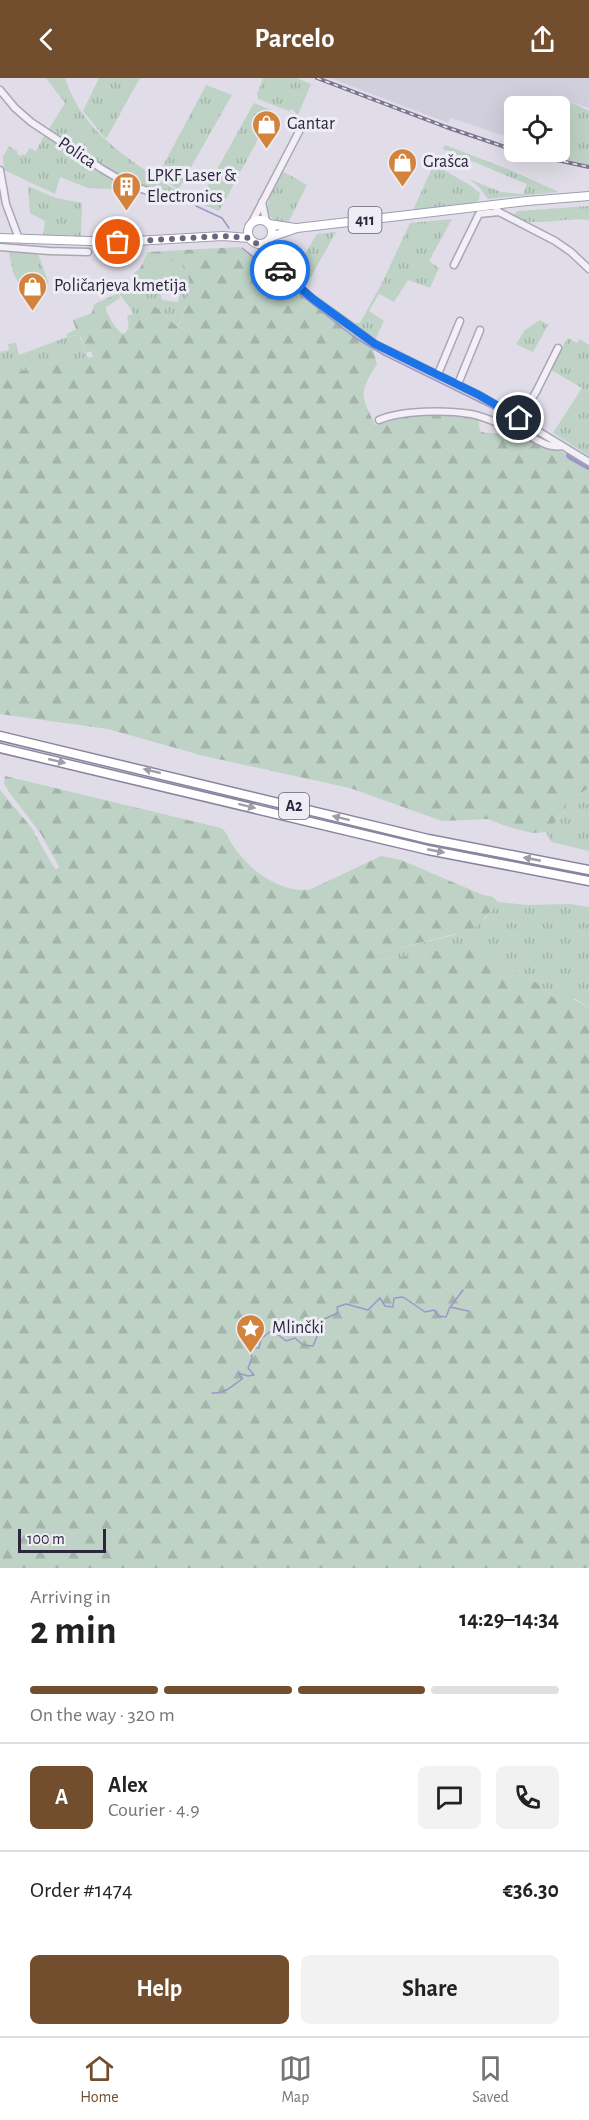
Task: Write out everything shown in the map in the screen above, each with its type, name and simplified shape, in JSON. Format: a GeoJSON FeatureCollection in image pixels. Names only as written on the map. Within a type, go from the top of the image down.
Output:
{"type":"FeatureCollection","features":[{"type":"Feature","properties":{"kind":"highway","name":"A2"},"geometry":{"type":"LineString","coordinates":[[0,736],[428,839],[589,870]]}},
{"type":"Feature","properties":{"kind":"highway","name":"A2"},"geometry":{"type":"LineString","coordinates":[[0,748],[428,850],[589,881]]}},
{"type":"Feature","properties":{"kind":"main road","name":"411"},"geometry":{"type":"LineString","coordinates":[[0,238],[118,242],[223,236],[249,238],[254,243],[261,244],[267,242],[271,237],[297,228],[497,208],[589,196]]}},
{"type":"Feature","properties":{"kind":"main road","name":"411"},"geometry":{"type":"LineString","coordinates":[[223,236],[250,226],[257,220],[297,228]]}},
{"type":"Feature","properties":{"kind":"main road"},"geometry":{"type":"LineString","coordinates":[[268,223],[272,230],[271,237]]}},
{"type":"Feature","properties":{"kind":"main road"},"geometry":{"type":"LineString","coordinates":[[249,238],[250,226]]}},
{"type":"Feature","properties":{"kind":"street","name":"Polica"},"geometry":{"type":"LineString","coordinates":[[0,90],[31,122],[102,169],[126,183],[166,198]]}},
{"type":"Feature","properties":{"kind":"street"},"geometry":{"type":"LineString","coordinates":[[250,226],[304,122]]}},
{"type":"Feature","properties":{"kind":"street"},"geometry":{"type":"LineString","coordinates":[[0,170],[6,204],[19,239]]}},
{"type":"Feature","properties":{"kind":"street"},"geometry":{"type":"LineString","coordinates":[[262,201],[268,223]]}},
{"type":"Feature","properties":{"kind":"street"},"geometry":{"type":"LineString","coordinates":[[454,265],[479,214],[497,208],[555,241],[589,269]]}},
{"type":"Feature","properties":{"kind":"street"},"geometry":{"type":"LineString","coordinates":[[261,244],[270,262],[313,299],[375,344],[458,384],[519,418],[589,462]]}},
{"type":"Feature","properties":{"kind":"street"},"geometry":{"type":"LineString","coordinates":[[0,247],[88,252]]}},
{"type":"Feature","properties":{"kind":"street"},"geometry":{"type":"LineString","coordinates":[[438,374],[460,321]]}},
{"type":"Feature","properties":{"kind":"street"},"geometry":{"type":"LineString","coordinates":[[458,384],[480,330]]}},
{"type":"Feature","properties":{"kind":"street"},"geometry":{"type":"LineString","coordinates":[[519,418],[536,392],[558,348]]}},
{"type":"Feature","properties":{"kind":"street"},"geometry":{"type":"LineString","coordinates":[[379,420],[403,415],[441,412],[473,415],[523,433],[553,448],[563,446]]}},
{"type":"Feature","properties":{"kind":"shaded area"},"geometry":{"type":"Polygon","coordinates":[[[330,78],[589,78],[589,108],[571,102],[570,105],[570,96],[504,96],[504,136],[451,118],[448,123],[330,78]]]}},
{"type":"Feature","properties":{"kind":"green space"},"geometry":{"type":"Polygon","coordinates":[[[46,78],[65,78],[73,98],[98,133],[131,160],[185,196],[186,200],[183,202],[122,177],[49,129],[65,103],[46,78]]]}},
{"type":"Feature","properties":{"kind":"green space"},"geometry":{"type":"Polygon","coordinates":[[[99,78],[140,78],[106,139],[83,111],[99,78]]]}},
{"type":"Feature","properties":{"kind":"green space"},"geometry":{"type":"Polygon","coordinates":[[[263,78],[296,78],[311,84],[298,115],[292,109],[289,111],[258,99],[257,94],[263,78]]]}},
{"type":"Feature","properties":{"kind":"green space"},"geometry":{"type":"Polygon","coordinates":[[[206,85],[232,95],[178,190],[158,175],[206,85]]]}},
{"type":"Feature","properties":{"kind":"green space"},"geometry":{"type":"Polygon","coordinates":[[[571,102],[589,111],[589,165],[570,160],[571,102]]]}},
{"type":"Feature","properties":{"kind":"green space"},"geometry":{"type":"Polygon","coordinates":[[[254,103],[273,111],[227,197],[219,211],[198,203],[254,103]]]}},
{"type":"Feature","properties":{"kind":"green space"},"geometry":{"type":"Polygon","coordinates":[[[45,134],[97,170],[129,187],[128,190],[88,188],[60,177],[55,194],[4,170],[3,157],[9,146],[18,152],[17,154],[25,155],[30,148],[36,151],[45,134]]]}},
{"type":"Feature","properties":{"kind":"green space"},"geometry":{"type":"Polygon","coordinates":[[[445,145],[559,192],[488,199],[469,179],[501,192],[523,194],[527,184],[443,149],[445,145]]]}},
{"type":"Feature","properties":{"kind":"green space"},"geometry":{"type":"Polygon","coordinates":[[[434,164],[480,193],[479,200],[473,203],[413,210],[434,164]]]}},
{"type":"Feature","properties":{"kind":"green space"},"geometry":{"type":"Polygon","coordinates":[[[282,171],[307,185],[288,223],[277,221],[271,217],[268,210],[270,195],[282,171]]]}},
{"type":"Feature","properties":{"kind":"green space"},"geometry":{"type":"Polygon","coordinates":[[[28,186],[56,198],[82,203],[81,236],[43,235],[45,221],[30,213],[28,186]]]}},
{"type":"Feature","properties":{"kind":"green space"},"geometry":{"type":"Polygon","coordinates":[[[589,206],[589,220],[533,222],[515,218],[513,215],[518,211],[589,206]]]}},
{"type":"Feature","properties":{"kind":"green space"},"geometry":{"type":"Polygon","coordinates":[[[452,219],[429,261],[439,268],[430,288],[408,280],[394,302],[379,294],[369,311],[384,321],[376,338],[364,332],[319,297],[355,323],[360,323],[410,223],[452,219]]]}},
{"type":"Feature","properties":{"kind":"green space"},"geometry":{"type":"Polygon","coordinates":[[[336,232],[306,286],[292,275],[317,234],[336,232]]]}},
{"type":"Feature","properties":{"kind":"green space"},"geometry":{"type":"Polygon","coordinates":[[[239,247],[373,349],[377,364],[364,389],[364,400],[375,425],[416,414],[478,417],[480,431],[509,433],[523,437],[562,452],[589,466],[589,788],[567,801],[565,811],[546,832],[532,833],[488,819],[442,821],[350,788],[204,756],[108,729],[0,714],[0,378],[63,360],[93,357],[91,351],[86,353],[81,337],[76,335],[67,337],[67,334],[76,329],[73,320],[92,313],[94,304],[119,293],[120,298],[106,307],[106,310],[116,327],[124,334],[128,326],[127,316],[143,314],[148,308],[154,306],[175,325],[180,324],[189,292],[186,269],[181,262],[172,261],[167,269],[150,276],[150,281],[135,279],[132,275],[140,268],[148,252],[239,247]]]}},
{"type":"Feature","properties":{"kind":"green space"},"geometry":{"type":"Polygon","coordinates":[[[12,249],[37,251],[49,284],[20,286],[13,272],[9,253],[12,249]]]}},
{"type":"Feature","properties":{"kind":"green space"},"geometry":{"type":"Polygon","coordinates":[[[172,261],[181,262],[188,276],[189,291],[180,323],[175,325],[160,310],[148,308],[143,314],[133,314],[117,286],[154,286],[159,289],[162,300],[178,302],[181,288],[177,277],[168,277],[166,289],[161,284],[150,281],[149,276],[167,269],[172,261]]]}},
{"type":"Feature","properties":{"kind":"green space"},"geometry":{"type":"Polygon","coordinates":[[[540,320],[548,325],[533,352],[516,344],[525,330],[540,320]]]}},
{"type":"Feature","properties":{"kind":"green space"},"geometry":{"type":"Polygon","coordinates":[[[79,335],[88,358],[63,360],[0,378],[0,352],[9,350],[8,344],[16,343],[19,355],[67,337],[79,335]]]}},
{"type":"Feature","properties":{"kind":"green space"},"geometry":{"type":"Polygon","coordinates":[[[568,338],[577,343],[580,339],[589,345],[589,456],[553,433],[582,388],[549,369],[568,338]]]}},
{"type":"Feature","properties":{"kind":"green space"},"geometry":{"type":"Polygon","coordinates":[[[5,776],[221,828],[238,853],[255,870],[275,883],[297,890],[309,890],[381,856],[401,860],[483,895],[493,897],[498,902],[480,924],[471,930],[379,953],[375,956],[376,959],[382,960],[456,947],[477,947],[494,966],[531,978],[554,998],[568,996],[589,1008],[589,1568],[0,1568],[0,790],[31,827],[53,866],[56,869],[59,867],[41,834],[9,792],[4,783],[5,776]]]}},
{"type":"Feature","properties":{"kind":"green space"},"geometry":{"type":"Polygon","coordinates":[[[589,788],[589,851],[551,842],[546,832],[565,811],[567,801],[589,788]]]}},
{"type":"Feature","properties":{"kind":"green space"},"geometry":{"type":"Polygon","coordinates":[[[498,902],[527,905],[570,904],[589,907],[589,1008],[576,999],[554,998],[531,978],[494,966],[477,947],[456,947],[382,960],[376,959],[375,956],[379,953],[454,935],[485,919],[498,902]]]}},
{"type":"Feature","properties":{"kind":"waterway"},"geometry":{"type":"LineString","coordinates":[[196,206],[222,218],[229,228]]}},
{"type":"Feature","properties":{"kind":"waterway"},"geometry":{"type":"LineString","coordinates":[[242,248],[354,337],[384,355],[502,413]]}},
{"type":"Feature","properties":{"kind":"waterway"},"geometry":{"type":"LineString","coordinates":[[571,455],[589,465]]}},
{"type":"Feature","properties":{"kind":"waterway"},"geometry":{"type":"LineString","coordinates":[[451,1306],[463,1290]]}},
{"type":"Feature","properties":{"kind":"waterway"},"geometry":{"type":"LineString","coordinates":[[212,1393],[225,1391],[232,1387],[242,1379],[238,1373],[254,1375],[248,1368],[252,1358],[250,1348],[259,1348],[261,1339],[272,1330],[286,1341],[295,1338],[303,1345],[313,1346],[320,1330],[325,1329],[324,1319],[338,1313],[337,1307],[346,1304],[368,1310],[380,1298],[385,1306],[393,1307],[394,1298],[403,1297],[425,1312],[434,1310],[438,1316],[446,1317],[450,1307],[468,1311]]}},
{"type":"Feature","properties":{"kind":"railway"},"geometry":{"type":"LineString","coordinates":[[317,78],[504,147]]}},
{"type":"Feature","properties":{"kind":"railway"},"geometry":{"type":"LineString","coordinates":[[566,162],[589,167]]}},
{"type":"Feature","properties":{"kind":"way so far"},"geometry":{"type":"LineString","coordinates":[[118,242],[223,236],[249,238],[254,243],[261,244],[270,262],[280,270]]}},
{"type":"Feature","properties":{"kind":"place","name":"Gantar"},"geometry":{"type":"Point","coordinates":[266,150]}},
{"type":"Feature","properties":{"kind":"place","name":"Grašca"},"geometry":{"type":"Point","coordinates":[402,188]}},
{"type":"Feature","properties":{"kind":"place","name":"LPKF Laser & Electronics"},"geometry":{"type":"Point","coordinates":[126,212]}},
{"type":"Feature","properties":{"kind":"place","name":"Poličarjeva kmetija"},"geometry":{"type":"Point","coordinates":[33,312]}},
{"type":"Feature","properties":{"kind":"place","name":"Mlinčki"},"geometry":{"type":"Point","coordinates":[251,1354]}},
{"type":"Feature","properties":{"kind":"route"},"geometry":{"type":"LineString","coordinates":[[280,270],[313,299],[375,344],[479,395],[519,418]]}}]}
